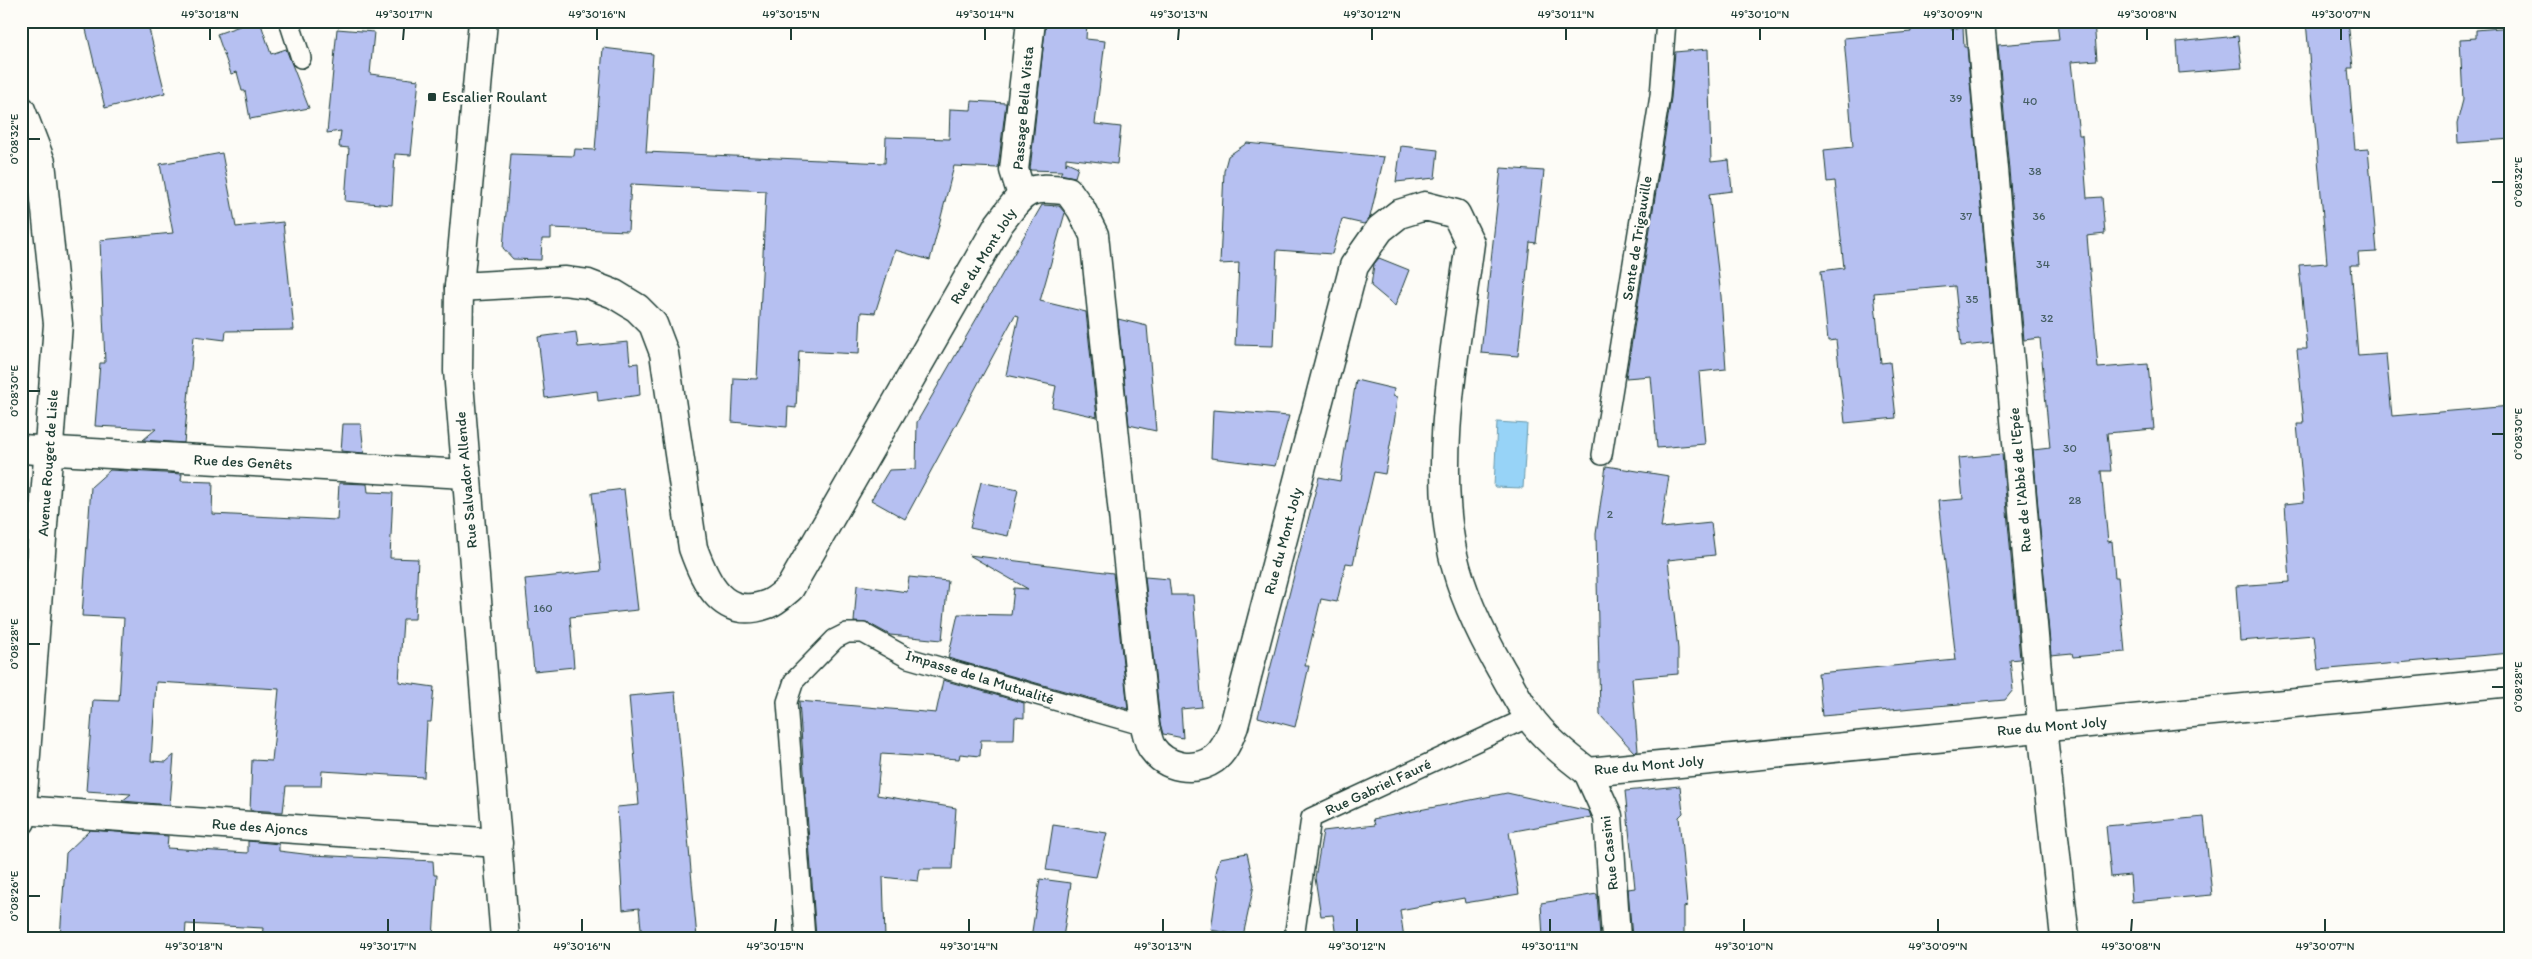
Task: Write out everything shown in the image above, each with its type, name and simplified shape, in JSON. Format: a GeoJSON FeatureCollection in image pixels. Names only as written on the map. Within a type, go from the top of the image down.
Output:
{"type":"FeatureCollection","features":[{"type":"Feature","properties":{"kind":"street","name":"Rue Salvador Allende"},"geometry":{"type":"LineString","coordinates":[[483,21],[459,287],[458,371],[465,474],[505,938]]}},
{"type":"Feature","properties":{"kind":"street","name":"Passage Bella Vista"},"geometry":{"type":"LineString","coordinates":[[1022,195],[1014,170],[1031,21]]}},
{"type":"Feature","properties":{"kind":"street","name":"Rue de l'Abbé de l'Epée"},"geometry":{"type":"LineString","coordinates":[[1980,21],[2042,727],[2065,938]]}},
{"type":"Feature","properties":{"kind":"street","name":"Avenue Rouget de Lisle"},"geometry":{"type":"LineString","coordinates":[[21,110],[41,162],[58,324],[22,814]]}},
{"type":"Feature","properties":{"kind":"street","name":"Rue du Mont Joly"},"geometry":{"type":"LineString","coordinates":[[459,287],[564,281],[588,284],[614,294],[630,303],[653,324],[664,353],[693,548],[701,570],[722,602],[744,609],[770,604],[790,588],[999,224],[1022,195],[1044,187],[1068,191],[1081,209],[1094,235],[1145,726],[1151,747],[1164,761],[1180,767],[1197,767],[1215,759],[1225,747],[1234,726],[1354,266],[1380,229],[1399,214],[1425,206],[1456,214],[1470,243],[1445,440],[1447,505],[1453,554],[1466,597],[1489,647],[1529,716],[1566,755],[1588,772],[2511,682]]}},
{"type":"Feature","properties":{"kind":"street","name":"Rue des Genêts"},"geometry":{"type":"LineString","coordinates":[[21,449],[465,474]]}},
{"type":"Feature","properties":{"kind":"street","name":"Rue Cassini"},"geometry":{"type":"LineString","coordinates":[[1588,772],[1608,816],[1616,938]]}},
{"type":"Feature","properties":{"kind":"street","name":"Rue des Ajoncs"},"geometry":{"type":"LineString","coordinates":[[22,814],[498,843]]}},
{"type":"Feature","properties":{"kind":"lane"},"geometry":{"type":"LineString","coordinates":[[289,21],[302,58]]}},
{"type":"Feature","properties":{"kind":"lane","name":"Sente de Trigauville"},"geometry":{"type":"LineString","coordinates":[[1602,455],[1660,96],[1666,21]]}},
{"type":"Feature","properties":{"kind":"lane","name":"Impasse de la Mutualité"},"geometry":{"type":"LineString","coordinates":[[805,938],[787,702],[794,680],[835,639],[847,633],[863,633],[908,658],[1145,726]]}},
{"type":"Feature","properties":{"kind":"lane","name":"Rue Gabriel Fauré"},"geometry":{"type":"LineString","coordinates":[[1294,938],[1311,818],[1529,716]]}},
{"type":"Feature","properties":{"kind":"water"},"geometry":{"type":"Polygon","coordinates":[[[1497,422],[1527,424],[1523,488],[1494,487],[1497,422]]]}},
{"type":"Feature","properties":{"kind":"building"},"geometry":{"type":"Polygon","coordinates":[[[84,21],[147,21],[165,93],[105,108],[84,21]]]}},
{"type":"Feature","properties":{"kind":"building"},"geometry":{"type":"Polygon","coordinates":[[[254,21],[260,21],[271,54],[286,49],[309,108],[250,119],[245,91],[242,91],[237,72],[231,74],[217,34],[254,21]]]}},
{"type":"Feature","properties":{"kind":"building"},"geometry":{"type":"Polygon","coordinates":[[[1046,21],[1087,21],[1086,39],[1105,41],[1095,124],[1121,127],[1117,164],[1066,158],[1066,165],[1067,162],[1078,167],[1075,177],[1060,174],[1062,171],[1030,170],[1046,21]]]}},
{"type":"Feature","properties":{"kind":"building"},"geometry":{"type":"Polygon","coordinates":[[[1910,21],[1950,21],[1951,29],[1963,27],[1964,47],[1967,47],[1993,343],[1961,346],[1955,286],[1874,293],[1881,363],[1890,362],[1896,418],[1845,423],[1836,340],[1828,341],[1821,271],[1844,268],[1835,181],[1827,182],[1824,150],[1853,147],[1844,38],[1911,32],[1910,21]]]}},
{"type":"Feature","properties":{"kind":"building"},"geometry":{"type":"Polygon","coordinates":[[[2057,21],[2094,21],[2097,60],[2071,62],[2079,135],[2082,135],[2087,198],[2102,197],[2105,234],[2087,236],[2098,368],[2148,364],[2154,429],[2107,433],[2111,471],[2101,471],[2108,542],[2112,541],[2115,577],[2118,577],[2125,652],[2073,657],[2072,653],[2051,655],[2033,450],[2050,448],[2040,338],[2024,340],[1998,45],[2059,40],[2057,21]]]}},
{"type":"Feature","properties":{"kind":"building"},"geometry":{"type":"Polygon","coordinates":[[[2306,21],[2348,21],[2353,68],[2348,68],[2355,150],[2368,149],[2377,252],[2358,253],[2359,265],[2351,265],[2358,356],[2386,354],[2392,416],[2511,406],[2511,653],[2318,670],[2314,635],[2240,641],[2236,586],[2290,582],[2285,504],[2304,502],[2297,424],[2304,424],[2297,349],[2307,349],[2299,265],[2327,263],[2306,21]]]}},
{"type":"Feature","properties":{"kind":"building"},"geometry":{"type":"Polygon","coordinates":[[[2511,27],[2511,139],[2458,143],[2457,123],[2463,100],[2460,39],[2476,38],[2476,30],[2511,27]]]}},
{"type":"Feature","properties":{"kind":"building"},"geometry":{"type":"Polygon","coordinates":[[[337,29],[374,32],[370,74],[419,80],[411,155],[395,154],[392,205],[345,201],[349,148],[339,147],[341,131],[327,133],[337,29]]]}},
{"type":"Feature","properties":{"kind":"building"},"geometry":{"type":"Polygon","coordinates":[[[2238,36],[2242,68],[2179,73],[2177,42],[2238,36]]]}},
{"type":"Feature","properties":{"kind":"building"},"geometry":{"type":"Polygon","coordinates":[[[603,48],[653,54],[646,152],[885,163],[886,137],[949,139],[950,109],[971,110],[972,101],[1006,103],[998,168],[954,166],[930,260],[895,250],[875,313],[861,312],[859,354],[799,351],[796,408],[788,407],[787,427],[732,422],[734,378],[757,379],[766,191],[631,184],[628,231],[551,228],[551,239],[542,239],[541,260],[513,259],[503,248],[511,154],[574,156],[575,149],[595,150],[603,48]]]}},
{"type":"Feature","properties":{"kind":"building"},"geometry":{"type":"Polygon","coordinates":[[[1708,49],[1711,162],[1729,160],[1732,191],[1709,194],[1721,296],[1726,369],[1699,372],[1705,444],[1657,448],[1651,376],[1626,378],[1671,98],[1675,52],[1708,49]]]}},
{"type":"Feature","properties":{"kind":"building"},"geometry":{"type":"Polygon","coordinates":[[[1247,143],[1384,157],[1370,217],[1364,224],[1342,219],[1332,254],[1277,250],[1273,346],[1235,345],[1239,263],[1220,264],[1224,171],[1228,156],[1247,143]]]}},
{"type":"Feature","properties":{"kind":"building"},"geometry":{"type":"Polygon","coordinates":[[[1401,146],[1438,150],[1435,178],[1396,182],[1401,146]]]}},
{"type":"Feature","properties":{"kind":"building"},"geometry":{"type":"Polygon","coordinates":[[[222,153],[236,227],[283,222],[294,330],[226,331],[225,340],[194,336],[184,443],[143,440],[156,429],[95,426],[100,363],[105,363],[100,240],[173,233],[160,164],[222,153]]]}},
{"type":"Feature","properties":{"kind":"building"},"geometry":{"type":"Polygon","coordinates":[[[1501,168],[1544,171],[1536,243],[1530,242],[1518,356],[1481,353],[1501,168]]]}},
{"type":"Feature","properties":{"kind":"building"},"geometry":{"type":"Polygon","coordinates":[[[1042,205],[1059,206],[1065,213],[1040,301],[1086,312],[1097,417],[1052,407],[1056,386],[1006,375],[1019,316],[1015,315],[905,519],[871,500],[889,470],[916,469],[917,422],[1042,205]]]}},
{"type":"Feature","properties":{"kind":"building"},"geometry":{"type":"Polygon","coordinates":[[[1379,258],[1409,270],[1395,306],[1371,286],[1374,264],[1379,258]]]}},
{"type":"Feature","properties":{"kind":"building"},"geometry":{"type":"Polygon","coordinates":[[[1118,319],[1147,326],[1156,431],[1129,425],[1118,319]]]}},
{"type":"Feature","properties":{"kind":"building"},"geometry":{"type":"Polygon","coordinates":[[[576,332],[578,347],[628,342],[630,364],[638,363],[640,395],[598,401],[597,391],[545,398],[538,337],[576,332]]]}},
{"type":"Feature","properties":{"kind":"building"},"geometry":{"type":"Polygon","coordinates":[[[1356,380],[1394,389],[1393,396],[1397,397],[1385,474],[1374,472],[1353,564],[1346,563],[1337,602],[1321,599],[1305,666],[1309,666],[1295,727],[1258,717],[1319,477],[1340,481],[1356,380]]]}},
{"type":"Feature","properties":{"kind":"building"},"geometry":{"type":"Polygon","coordinates":[[[1213,410],[1289,416],[1275,466],[1211,458],[1213,410]]]}},
{"type":"Feature","properties":{"kind":"building"},"geometry":{"type":"Polygon","coordinates":[[[343,424],[361,424],[364,453],[341,451],[343,424]]]}},
{"type":"Feature","properties":{"kind":"building"},"geometry":{"type":"Polygon","coordinates":[[[2002,454],[2020,659],[2010,660],[2013,690],[2005,700],[1822,716],[1818,673],[1956,660],[1938,501],[1963,499],[1959,458],[2002,454]]]}},
{"type":"Feature","properties":{"kind":"building"},"geometry":{"type":"Polygon","coordinates":[[[1606,466],[1669,476],[1661,528],[1711,523],[1715,555],[1668,560],[1678,649],[1678,674],[1632,678],[1638,751],[1634,752],[1600,715],[1596,534],[1606,466]]]}},
{"type":"Feature","properties":{"kind":"building"},"geometry":{"type":"Polygon","coordinates":[[[110,470],[182,474],[181,481],[213,482],[212,514],[337,520],[339,483],[367,484],[368,492],[393,493],[390,558],[418,559],[415,619],[403,619],[399,682],[434,687],[431,722],[427,722],[424,777],[322,771],[321,786],[286,786],[283,812],[250,810],[252,760],[272,761],[279,689],[156,682],[151,761],[166,762],[174,755],[170,805],[122,801],[131,794],[86,791],[93,700],[119,701],[124,618],[82,616],[91,487],[110,470]]]}},
{"type":"Feature","properties":{"kind":"building"},"geometry":{"type":"Polygon","coordinates":[[[981,482],[1018,490],[1008,536],[970,528],[981,482]]]}},
{"type":"Feature","properties":{"kind":"building"},"geometry":{"type":"Polygon","coordinates":[[[624,489],[638,610],[570,617],[574,667],[534,671],[525,579],[601,571],[592,493],[624,489]]]}},
{"type":"Feature","properties":{"kind":"building"},"geometry":{"type":"Polygon","coordinates":[[[969,555],[1113,573],[1128,709],[948,658],[958,614],[1011,615],[1014,588],[1028,589],[969,555]]]}},
{"type":"Feature","properties":{"kind":"building"},"geometry":{"type":"Polygon","coordinates":[[[909,577],[948,581],[942,640],[890,635],[868,623],[854,622],[857,585],[907,592],[909,577]]]}},
{"type":"Feature","properties":{"kind":"building"},"geometry":{"type":"Polygon","coordinates":[[[1145,577],[1169,579],[1171,595],[1193,595],[1202,707],[1181,709],[1183,738],[1163,734],[1160,723],[1145,577]]]}},
{"type":"Feature","properties":{"kind":"building"},"geometry":{"type":"Polygon","coordinates":[[[943,680],[1024,703],[1024,718],[1015,717],[1014,740],[981,740],[980,756],[960,754],[959,759],[881,754],[877,795],[956,808],[952,869],[920,869],[918,881],[883,877],[885,938],[816,938],[799,701],[936,713],[943,680]]]}},
{"type":"Feature","properties":{"kind":"building"},"geometry":{"type":"Polygon","coordinates":[[[675,692],[697,938],[642,938],[639,908],[623,910],[617,807],[639,805],[629,696],[675,692]]]}},
{"type":"Feature","properties":{"kind":"building"},"geometry":{"type":"Polygon","coordinates":[[[1680,786],[1683,813],[1679,817],[1687,906],[1684,907],[1684,938],[1632,938],[1628,889],[1635,888],[1625,791],[1680,786]]]}},
{"type":"Feature","properties":{"kind":"building"},"geometry":{"type":"Polygon","coordinates":[[[1507,793],[1589,811],[1591,817],[1509,832],[1519,894],[1465,903],[1464,898],[1400,910],[1404,938],[1336,938],[1333,915],[1321,916],[1315,878],[1323,831],[1375,825],[1373,819],[1507,793]]]}},
{"type":"Feature","properties":{"kind":"building"},"geometry":{"type":"Polygon","coordinates":[[[2204,817],[2212,895],[2132,902],[2130,875],[2111,877],[2106,826],[2204,817]]]}},
{"type":"Feature","properties":{"kind":"building"},"geometry":{"type":"Polygon","coordinates":[[[1053,825],[1107,833],[1096,877],[1046,870],[1053,825]]]}},
{"type":"Feature","properties":{"kind":"building"},"geometry":{"type":"Polygon","coordinates":[[[90,830],[168,836],[167,848],[248,853],[248,841],[279,844],[279,851],[312,855],[433,861],[434,875],[437,875],[433,938],[262,938],[263,928],[186,924],[185,938],[60,938],[66,853],[90,830]]]}},
{"type":"Feature","properties":{"kind":"building"},"geometry":{"type":"Polygon","coordinates":[[[1247,853],[1254,885],[1243,936],[1211,930],[1218,880],[1216,873],[1220,858],[1247,853]]]}},
{"type":"Feature","properties":{"kind":"building"},"geometry":{"type":"Polygon","coordinates":[[[1040,879],[1071,883],[1063,938],[1031,938],[1040,879]]]}},
{"type":"Feature","properties":{"kind":"building"},"geometry":{"type":"Polygon","coordinates":[[[1597,894],[1600,938],[1543,938],[1541,903],[1597,894]]]}},
{"type":"Feature","properties":{"kind":"place","name":"Escalier Roulant"},"geometry":{"type":"Point","coordinates":[432,97]}}]}
